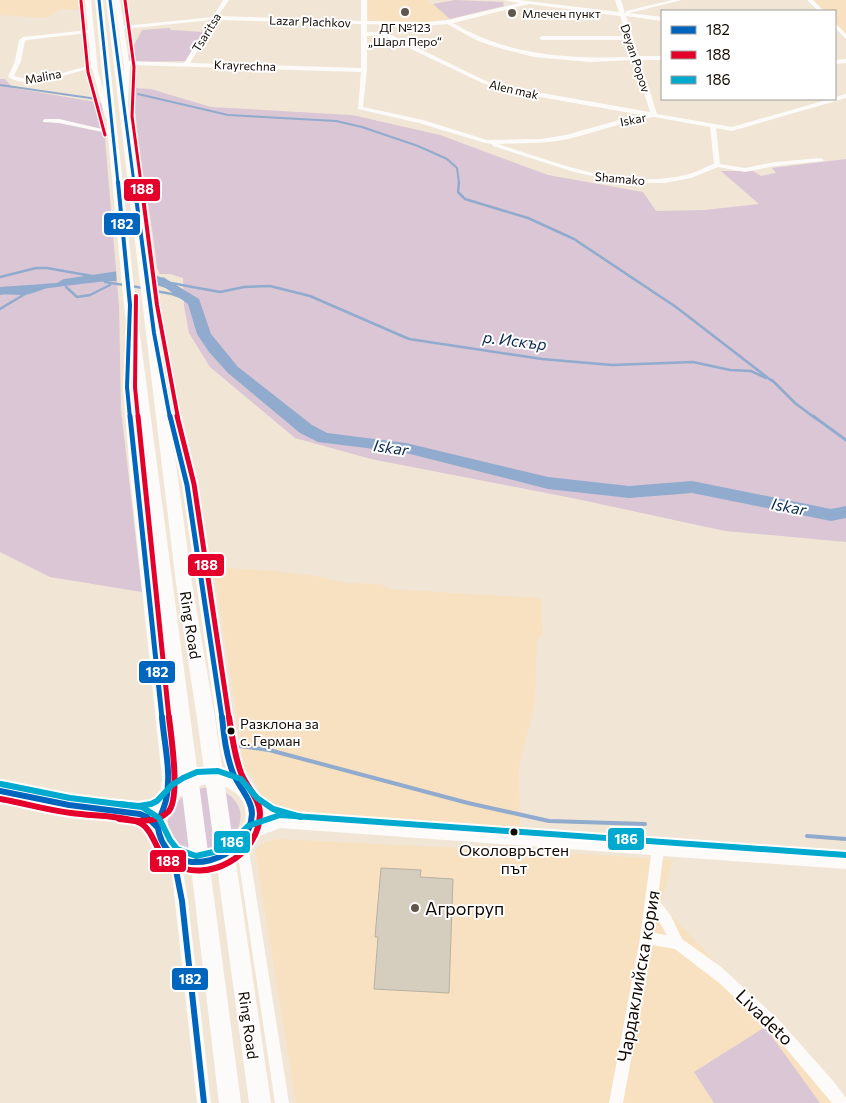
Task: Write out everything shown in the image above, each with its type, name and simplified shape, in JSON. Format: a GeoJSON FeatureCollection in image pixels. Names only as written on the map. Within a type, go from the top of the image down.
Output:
{"type":"FeatureCollection","features":[{"type":"Feature","properties":{"kind":"highway","name":"Ring Road"},"geometry":{"type":"LineString","coordinates":[[99,0],[130,305],[164,593],[230,1103]]}},
{"type":"Feature","properties":{"kind":"highway","name":"Ring Road"},"geometry":{"type":"LineString","coordinates":[[110,0],[154,333],[184,582],[206,718],[260,1103]]}},
{"type":"Feature","properties":{"kind":"street","name":"Ring Road"},"geometry":{"type":"LineString","coordinates":[[88,0],[95,66],[112,131]]}},
{"type":"Feature","properties":{"kind":"street","name":"Ring Road"},"geometry":{"type":"LineString","coordinates":[[116,0],[126,62],[124,116]]}},
{"type":"Feature","properties":{"kind":"street","name":"Tsaritsa"},"geometry":{"type":"LineString","coordinates":[[186,64],[226,0]]}},
{"type":"Feature","properties":{"kind":"street"},"geometry":{"type":"LineString","coordinates":[[364,0],[364,70]]}},
{"type":"Feature","properties":{"kind":"street"},"geometry":{"type":"LineString","coordinates":[[506,0],[661,20]]}},
{"type":"Feature","properties":{"kind":"street","name":"Deyan Popov"},"geometry":{"type":"LineString","coordinates":[[618,0],[654,115]]}},
{"type":"Feature","properties":{"kind":"street"},"geometry":{"type":"LineString","coordinates":[[622,14],[680,0]]}},
{"type":"Feature","properties":{"kind":"street"},"geometry":{"type":"LineString","coordinates":[[810,0],[820,10]]}},
{"type":"Feature","properties":{"kind":"street","name":"Lazar Plachkov"},"geometry":{"type":"LineString","coordinates":[[121,28],[215,18],[425,24],[448,22],[528,3]]}},
{"type":"Feature","properties":{"kind":"street"},"geometry":{"type":"LineString","coordinates":[[448,22],[481,40],[502,48],[532,55],[588,60],[661,58]]}},
{"type":"Feature","properties":{"kind":"street"},"geometry":{"type":"LineString","coordinates":[[364,34],[383,33],[383,23]]}},
{"type":"Feature","properties":{"kind":"street","name":"Malina"},"geometry":{"type":"LineString","coordinates":[[91,31],[25,38],[22,40],[18,61],[11,77],[16,80],[28,80],[95,66]]}},
{"type":"Feature","properties":{"kind":"street","name":"Alen mak"},"geometry":{"type":"LineString","coordinates":[[383,33],[484,82],[512,90],[654,115]]}},
{"type":"Feature","properties":{"kind":"street"},"geometry":{"type":"LineString","coordinates":[[542,38],[630,38]]}},
{"type":"Feature","properties":{"kind":"street","name":"Krayrechna"},"geometry":{"type":"LineString","coordinates":[[126,62],[364,70]]}},
{"type":"Feature","properties":{"kind":"street","name":"Iskar"},"geometry":{"type":"LineString","coordinates":[[364,70],[360,108],[421,121],[487,142],[541,141],[567,137],[632,118],[654,115],[732,129],[833,100]]}},
{"type":"Feature","properties":{"kind":"street"},"geometry":{"type":"LineString","coordinates":[[45,121],[58,121],[112,131]]}},
{"type":"Feature","properties":{"kind":"street"},"geometry":{"type":"LineString","coordinates":[[713,127],[717,165],[746,170],[776,164],[821,160]]}},
{"type":"Feature","properties":{"kind":"street","name":"Shamako"},"geometry":{"type":"LineString","coordinates":[[487,142],[587,175],[609,178],[653,181],[696,176],[717,165]]}},
{"type":"Feature","properties":{"kind":"street"},"geometry":{"type":"LineString","coordinates":[[130,305],[127,387],[134,476],[168,778],[165,804],[159,817],[158,828],[162,843],[173,855],[177,865],[204,1103]]}},
{"type":"Feature","properties":{"kind":"street"},"geometry":{"type":"LineString","coordinates":[[154,333],[170,417],[186,485],[227,753],[232,772],[250,802],[280,822],[846,863]]}},
{"type":"Feature","properties":{"kind":"street"},"geometry":{"type":"LineString","coordinates":[[140,814],[158,810],[175,792],[185,785],[202,779],[223,779],[240,788]]}},
{"type":"Feature","properties":{"kind":"street"},"geometry":{"type":"LineString","coordinates":[[0,792],[69,805],[140,814],[147,817],[158,828]]}},
{"type":"Feature","properties":{"kind":"street"},"geometry":{"type":"LineString","coordinates":[[250,802],[252,816],[245,839],[282,1103]]}},
{"type":"Feature","properties":{"kind":"street"},"geometry":{"type":"LineString","coordinates":[[173,855],[185,861],[195,863],[212,862],[225,857],[245,839],[280,822]]}},
{"type":"Feature","properties":{"kind":"street","name":"Чардаклийска кория"},"geometry":{"type":"LineString","coordinates":[[616,1103],[647,938],[658,848]]}},
{"type":"Feature","properties":{"kind":"street"},"geometry":{"type":"LineString","coordinates":[[652,901],[673,928],[677,943]]}},
{"type":"Feature","properties":{"kind":"street","name":"Livadeto"},"geometry":{"type":"LineString","coordinates":[[647,938],[677,943],[694,953],[758,1008],[783,1033],[842,1103]]}},
{"type":"Feature","properties":{"kind":"shaded area"},"geometry":{"type":"Polygon","coordinates":[[[0,0],[86,0],[87,10],[59,9],[53,15],[45,18],[0,15],[0,0]]]}},
{"type":"Feature","properties":{"kind":"shaded area","name":"ДГ №123 „Шарл Перо“"},"geometry":{"type":"Polygon","coordinates":[[[368,0],[428,0],[450,19],[424,22],[368,21],[368,0]]]}},
{"type":"Feature","properties":{"kind":"shaded area"},"geometry":{"type":"Polygon","coordinates":[[[455,0],[503,2],[504,6],[450,19],[433,4],[455,0]]]}},
{"type":"Feature","properties":{"kind":"shaded area"},"geometry":{"type":"Polygon","coordinates":[[[810,0],[846,0],[846,34],[843,34],[836,26],[836,10],[820,10],[810,0]]]}},
{"type":"Feature","properties":{"kind":"shaded area"},"geometry":{"type":"Polygon","coordinates":[[[169,28],[171,30],[203,32],[187,61],[130,62],[128,56],[142,30],[169,28]]]}},
{"type":"Feature","properties":{"kind":"shaded area"},"geometry":{"type":"Polygon","coordinates":[[[0,79],[5,79],[13,88],[102,103],[119,305],[121,410],[142,592],[50,577],[0,552],[0,79]]]}},
{"type":"Feature","properties":{"kind":"shaded area"},"geometry":{"type":"Polygon","coordinates":[[[134,88],[151,89],[211,107],[352,115],[440,135],[548,175],[643,192],[656,211],[705,210],[759,204],[721,171],[753,171],[761,176],[776,173],[772,168],[846,159],[846,542],[725,531],[577,499],[371,459],[295,438],[210,367],[189,333],[184,306],[183,278],[170,274],[160,274],[157,268],[135,110],[134,88]]]}},
{"type":"Feature","properties":{"kind":"shaded area"},"geometry":{"type":"Polygon","coordinates":[[[213,567],[316,576],[346,583],[380,584],[389,589],[541,598],[543,634],[537,639],[535,703],[519,766],[520,830],[283,816],[269,810],[252,776],[244,770],[213,567]]]}},
{"type":"Feature","properties":{"kind":"shaded area"},"geometry":{"type":"Polygon","coordinates":[[[208,787],[223,791],[235,800],[240,813],[240,820],[238,829],[228,843],[217,850],[195,854],[182,850],[172,841],[168,830],[169,817],[176,804],[189,794],[208,787]]]}},
{"type":"Feature","properties":{"kind":"shaded area"},"geometry":{"type":"Polygon","coordinates":[[[278,839],[673,860],[660,904],[846,1097],[846,1103],[296,1103],[255,850],[265,842],[278,839]]]}},
{"type":"Feature","properties":{"kind":"shaded area"},"geometry":{"type":"Polygon","coordinates":[[[765,1027],[820,1103],[714,1103],[694,1072],[765,1027]]]}},
{"type":"Feature","properties":{"kind":"water"},"geometry":{"type":"Polygon","coordinates":[[[119,271],[146,273],[161,277],[182,293],[157,285],[119,281],[49,288],[26,295],[0,295],[0,287],[57,283],[64,279],[119,271]]]}},
{"type":"Feature","properties":{"kind":"pier"},"geometry":{"type":"Polygon","coordinates":[[[134,268],[155,272],[157,288],[142,284],[117,285],[116,269],[134,268]]]}},
{"type":"Feature","properties":{"kind":"building","name":"Агрогруп"},"geometry":{"type":"Polygon","coordinates":[[[381,868],[421,870],[420,877],[453,879],[449,993],[374,989],[378,937],[375,937],[381,868]]]}},
{"type":"Feature","properties":{"kind":"waterway"},"geometry":{"type":"LineString","coordinates":[[0,85],[97,99]]}},
{"type":"Feature","properties":{"kind":"waterway"},"geometry":{"type":"LineString","coordinates":[[138,94],[228,115],[336,121],[362,127],[418,146],[447,159],[457,168],[459,183]]}},
{"type":"Feature","properties":{"kind":"waterway"},"geometry":{"type":"LineString","coordinates":[[459,183],[458,192],[465,199],[528,218],[574,239],[676,307],[772,381]]}},
{"type":"Feature","properties":{"kind":"waterway"},"geometry":{"type":"LineString","coordinates":[[0,277],[36,268],[47,268],[92,276]]}},
{"type":"Feature","properties":{"kind":"waterway","name":"Iskar"},"geometry":{"type":"LineString","coordinates":[[163,281],[194,302],[204,334],[214,349],[233,370],[306,429],[324,438],[406,448],[548,483],[629,492],[692,487],[831,515],[846,512]]}},
{"type":"Feature","properties":{"kind":"waterway"},"geometry":{"type":"LineString","coordinates":[[105,282],[143,288]]}},
{"type":"Feature","properties":{"kind":"waterway","name":"р. Искър"},"geometry":{"type":"LineString","coordinates":[[171,283],[220,292],[244,287],[270,286],[310,296],[409,339],[542,359],[612,365],[693,362],[730,370],[751,371],[766,378]]}},
{"type":"Feature","properties":{"kind":"waterway"},"geometry":{"type":"LineString","coordinates":[[66,287],[77,297],[90,295],[110,285]]}},
{"type":"Feature","properties":{"kind":"waterway"},"geometry":{"type":"LineString","coordinates":[[150,290],[172,294],[194,302]]}},
{"type":"Feature","properties":{"kind":"waterway"},"geometry":{"type":"LineString","coordinates":[[0,309],[25,294]]}},
{"type":"Feature","properties":{"kind":"waterway","name":"р. Искър"},"geometry":{"type":"LineString","coordinates":[[772,380],[795,403],[815,418]]}},
{"type":"Feature","properties":{"kind":"waterway","name":"р. Искър"},"geometry":{"type":"LineString","coordinates":[[813,416],[846,440]]}},
{"type":"Feature","properties":{"kind":"waterway"},"geometry":{"type":"LineString","coordinates":[[232,745],[269,750],[468,803],[549,821],[645,824]]}},
{"type":"Feature","properties":{"kind":"waterway"},"geometry":{"type":"LineString","coordinates":[[807,836],[846,839]]}},
{"type":"Feature","properties":{"kind":"transit line","name":"182"},"geometry":{"type":"LineString","coordinates":[[99,0],[130,305],[127,387],[168,778],[167,798],[158,830],[167,850],[180,859],[195,863],[212,861],[227,854],[240,843],[249,830],[252,813],[248,801],[234,775],[227,753],[187,485],[170,417],[154,333],[110,0]]}},
{"type":"Feature","properties":{"kind":"transit line","name":"188"},"geometry":{"type":"LineString","coordinates":[[0,799],[62,812],[116,817],[139,822],[149,830],[161,853],[170,863],[184,869],[199,871],[214,869],[228,863],[241,854],[251,843],[258,829],[260,809],[244,780],[234,751],[194,484],[177,415],[157,305],[132,116],[134,67],[125,0]]}},
{"type":"Feature","properties":{"kind":"transit line","name":"188"},"geometry":{"type":"LineString","coordinates":[[81,1],[88,72],[105,135]]}},
{"type":"Feature","properties":{"kind":"transit line","name":"188"},"geometry":{"type":"LineString","coordinates":[[119,819],[147,820],[161,817],[167,813],[171,808],[175,778],[135,387],[136,296]]}},
{"type":"Feature","properties":{"kind":"transit line","name":"186"},"geometry":{"type":"LineString","coordinates":[[119,804],[139,806],[151,804],[157,801],[172,785],[183,778],[197,772],[218,771],[241,779],[257,798],[273,809],[301,817]]}},
{"type":"Feature","properties":{"kind":"transit line","name":"186"},"geometry":{"type":"LineString","coordinates":[[1,784],[70,798],[142,807],[159,818],[170,840],[177,849],[196,856],[218,851],[231,843],[248,826],[280,815],[846,855]]}},
{"type":"Feature","properties":{"kind":"transit line","name":"182"},"geometry":{"type":"LineString","coordinates":[[0,791],[69,805],[140,814],[147,817],[158,828]]}},
{"type":"Feature","properties":{"kind":"transit line","name":"182"},"geometry":{"type":"LineString","coordinates":[[173,855],[182,901],[204,1103]]}},
{"type":"Feature","properties":{"kind":"place","name":"ДГ №123 „Шарл Перо“"},"geometry":{"type":"Point","coordinates":[405,12]}},
{"type":"Feature","properties":{"kind":"place","name":"Млечен пункт"},"geometry":{"type":"Point","coordinates":[512,13]}},
{"type":"Feature","properties":{"kind":"place","name":"Разклона за с. Герман"},"geometry":{"type":"Point","coordinates":[231,731]}},
{"type":"Feature","properties":{"kind":"place","name":"Околовръстен път"},"geometry":{"type":"Point","coordinates":[514,832]}},
{"type":"Feature","properties":{"kind":"place","name":"Агрогруп"},"geometry":{"type":"Point","coordinates":[415,908]}}]}
